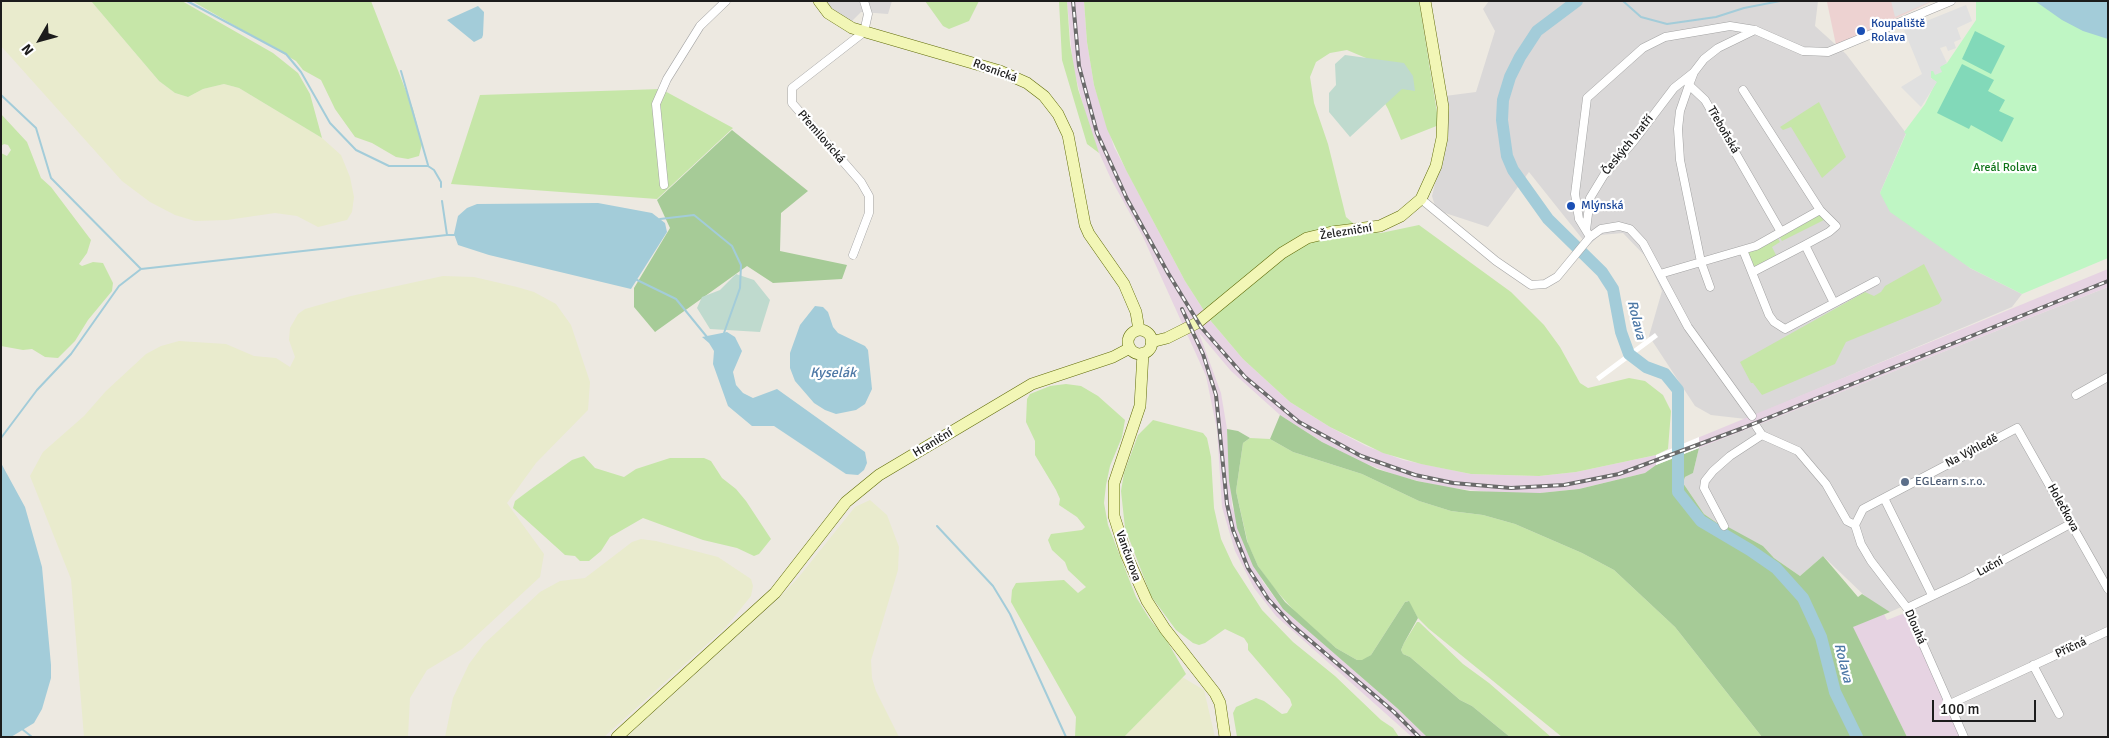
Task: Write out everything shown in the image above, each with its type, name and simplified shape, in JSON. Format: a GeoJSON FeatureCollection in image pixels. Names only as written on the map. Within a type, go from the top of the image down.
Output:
{"type":"FeatureCollection","features":[{"type":"Feature","properties":{"kind":"street"},"geometry":{"type":"LineString","coordinates":[[664,185],[656,104],[667,79],[700,26],[726,1]]}},
{"type":"Feature","properties":{"kind":"street","name":"Rosnická"},"geometry":{"type":"LineString","coordinates":[[819,1],[835,18],[864,32],[1000,71],[1027,83],[1044,96],[1058,114],[1068,135],[1085,225],[1089,234],[1124,284],[1136,312],[1139,330]]}},
{"type":"Feature","properties":{"kind":"street"},"geometry":{"type":"LineString","coordinates":[[864,1],[868,14],[864,32]]}},
{"type":"Feature","properties":{"kind":"street","name":"Železniční"},"geometry":{"type":"LineString","coordinates":[[1151,342],[1167,338],[1197,323],[1282,253],[1307,238],[1332,232],[1380,226],[1402,216],[1421,199],[1436,166],[1442,138],[1443,107],[1425,1]]}},
{"type":"Feature","properties":{"kind":"street"},"geometry":{"type":"LineString","coordinates":[[1587,237],[1578,213],[1575,194],[1587,98],[1643,48],[1658,40],[1730,26],[1754,30],[1803,51],[1828,52],[1951,1]]}},
{"type":"Feature","properties":{"kind":"street","name":"Českých bratří"},"geometry":{"type":"LineString","coordinates":[[1587,237],[1590,198],[1600,181],[1633,142],[1674,88],[1694,72],[1704,59],[1718,48],[1754,30]]}},
{"type":"Feature","properties":{"kind":"street","name":"Přemilovická"},"geometry":{"type":"LineString","coordinates":[[853,255],[869,213],[869,196],[861,182],[792,103],[792,88],[864,32]]}},
{"type":"Feature","properties":{"kind":"street","name":"Českých bratří"},"geometry":{"type":"LineString","coordinates":[[1689,85],[1694,72]]}},
{"type":"Feature","properties":{"kind":"street"},"geometry":{"type":"LineString","coordinates":[[1689,85],[1680,111],[1678,137],[1680,160],[1701,262],[1710,287]]}},
{"type":"Feature","properties":{"kind":"street","name":"Třeboňská"},"geometry":{"type":"LineString","coordinates":[[1689,85],[1705,100],[1781,232]]}},
{"type":"Feature","properties":{"kind":"street"},"geometry":{"type":"LineString","coordinates":[[1743,90],[1820,210],[1836,226],[1829,232],[1753,272]]}},
{"type":"Feature","properties":{"kind":"street"},"geometry":{"type":"LineString","coordinates":[[1421,199],[1496,261],[1531,285],[1545,284],[1552,281],[1575,256],[1587,237],[1607,226],[1619,226],[1630,229],[1643,243],[1688,328],[1752,416]]}},
{"type":"Feature","properties":{"kind":"street"},"geometry":{"type":"LineString","coordinates":[[1660,274],[1756,246],[1820,210]]}},
{"type":"Feature","properties":{"kind":"street"},"geometry":{"type":"LineString","coordinates":[[1805,245],[1834,303]]}},
{"type":"Feature","properties":{"kind":"street"},"geometry":{"type":"LineString","coordinates":[[1743,250],[1769,315],[1774,322],[1785,329],[1876,281]]}},
{"type":"Feature","properties":{"kind":"street"},"geometry":{"type":"LineString","coordinates":[[1139,330],[1148,333],[1151,342],[1148,350],[1143,353],[1136,353],[1130,348],[1129,336],[1139,330]]}},
{"type":"Feature","properties":{"kind":"street","name":"Hraniční"},"geometry":{"type":"LineString","coordinates":[[617,737],[775,593],[846,502],[879,475],[1032,384],[1112,357],[1130,348]]}},
{"type":"Feature","properties":{"kind":"street","name":"Vančurova"},"geometry":{"type":"LineString","coordinates":[[1143,353],[1140,406],[1114,483],[1114,516],[1126,554],[1147,602],[1165,629],[1215,692],[1220,703],[1225,737]]}},
{"type":"Feature","properties":{"kind":"street"},"geometry":{"type":"LineString","coordinates":[[2076,395],[2108,377]]}},
{"type":"Feature","properties":{"kind":"street"},"geometry":{"type":"LineString","coordinates":[[1756,426],[1762,435],[1798,451],[1826,484],[1847,521],[1855,524]]}},
{"type":"Feature","properties":{"kind":"street","name":"Na Výhledě"},"geometry":{"type":"LineString","coordinates":[[1855,524],[1863,509],[2017,428]]}},
{"type":"Feature","properties":{"kind":"street","name":"Holečkova"},"geometry":{"type":"LineString","coordinates":[[2017,428],[2108,589]]}},
{"type":"Feature","properties":{"kind":"street"},"geometry":{"type":"LineString","coordinates":[[1724,526],[1704,488],[1705,481],[1730,456],[1762,435]]}},
{"type":"Feature","properties":{"kind":"street"},"geometry":{"type":"LineString","coordinates":[[1884,498],[1932,595]]}},
{"type":"Feature","properties":{"kind":"street","name":"Luční"},"geometry":{"type":"LineString","coordinates":[[1906,608],[1966,580],[2072,523]]}},
{"type":"Feature","properties":{"kind":"street","name":"Dlouhá"},"geometry":{"type":"LineString","coordinates":[[1855,524],[1861,544],[1871,561],[1906,608],[1964,737]]}},
{"type":"Feature","properties":{"kind":"street","name":"Příčná"},"geometry":{"type":"LineString","coordinates":[[1950,704],[2108,631]]}},
{"type":"Feature","properties":{"kind":"street"},"geometry":{"type":"LineString","coordinates":[[2034,665],[2059,714]]}},
{"type":"Feature","properties":{"kind":"shaded area"},"geometry":{"type":"Polygon","coordinates":[[[823,1],[892,1],[888,14],[861,12],[849,24],[831,11],[823,1]]]}},
{"type":"Feature","properties":{"kind":"shaded area"},"geometry":{"type":"Polygon","coordinates":[[[1067,1],[1084,1],[1087,42],[1094,85],[1114,147],[1185,281],[1210,320],[1243,359],[1290,402],[1330,427],[1366,446],[1403,460],[1471,474],[1539,476],[1576,472],[1656,455],[2108,269],[2108,287],[1656,465],[1645,473],[1579,489],[1540,493],[1508,494],[1443,487],[1398,476],[1359,461],[1322,442],[1280,415],[1231,371],[1199,333],[1221,393],[1227,429],[1232,506],[1263,582],[1283,609],[1397,708],[1427,737],[1412,737],[1276,616],[1254,588],[1235,551],[1222,507],[1217,430],[1206,376],[1143,237],[1111,179],[1091,135],[1073,67],[1067,1]]]}},
{"type":"Feature","properties":{"kind":"shaded area"},"geometry":{"type":"Polygon","coordinates":[[[1489,1],[1818,1],[1815,26],[1846,54],[1906,133],[1880,193],[1970,268],[2022,294],[2012,307],[1746,419],[1711,415],[1695,406],[1649,336],[1662,291],[1646,257],[1623,233],[1600,235],[1588,246],[1529,172],[1488,227],[1445,213],[1435,206],[1432,196],[1445,144],[1445,96],[1476,92],[1495,31],[1483,9],[1489,1]]]}},
{"type":"Feature","properties":{"kind":"shaded area"},"geometry":{"type":"Polygon","coordinates":[[[1891,1],[1932,1],[1895,17],[1891,1]]]}},
{"type":"Feature","properties":{"kind":"shaded area"},"geometry":{"type":"Polygon","coordinates":[[[1933,1],[1847,41],[1836,45],[1827,2],[1933,1]]]}},
{"type":"Feature","properties":{"kind":"shaded area"},"geometry":{"type":"Polygon","coordinates":[[[1966,5],[1972,21],[1957,28],[1961,39],[1954,42],[1956,48],[1948,51],[1946,46],[1940,48],[1947,63],[1940,67],[1942,72],[1935,75],[1931,71],[1931,78],[1937,82],[1921,107],[1901,87],[1922,74],[1904,30],[1966,5]]]}},
{"type":"Feature","properties":{"kind":"shaded area"},"geometry":{"type":"Polygon","coordinates":[[[2108,287],[2108,737],[1968,737],[1908,604],[1890,612],[1868,599],[1823,556],[1800,576],[1774,558],[1763,546],[1717,523],[1704,514],[1683,483],[1685,477],[1693,473],[1699,448],[2108,287]]]}},
{"type":"Feature","properties":{"kind":"shaded area"},"geometry":{"type":"Polygon","coordinates":[[[1905,613],[1960,737],[1907,737],[1852,627],[1884,614],[1887,620],[1905,613]]]}},
{"type":"Feature","properties":{"kind":"green space"},"geometry":{"type":"Polygon","coordinates":[[[1,1],[91,1],[159,81],[175,93],[188,97],[203,89],[224,84],[239,88],[322,138],[341,155],[350,177],[354,197],[352,212],[347,220],[318,227],[297,216],[275,213],[227,220],[195,221],[175,215],[150,202],[122,181],[1,46],[1,1]]]}},
{"type":"Feature","properties":{"kind":"green space"},"geometry":{"type":"Polygon","coordinates":[[[91,1],[182,1],[273,53],[298,73],[310,94],[322,138],[239,88],[224,84],[203,89],[188,97],[175,93],[159,81],[91,1]]]}},
{"type":"Feature","properties":{"kind":"green space"},"geometry":{"type":"Polygon","coordinates":[[[192,1],[371,1],[413,109],[422,144],[419,156],[408,159],[396,157],[372,143],[355,137],[335,109],[321,80],[303,70],[296,61],[192,1]]]}},
{"type":"Feature","properties":{"kind":"green space"},"geometry":{"type":"Polygon","coordinates":[[[925,1],[979,1],[969,21],[949,29],[943,26],[925,1]]]}},
{"type":"Feature","properties":{"kind":"green space"},"geometry":{"type":"Polygon","coordinates":[[[1059,1],[1067,1],[1070,44],[1078,89],[1099,153],[1087,144],[1062,60],[1059,1]]]}},
{"type":"Feature","properties":{"kind":"green space"},"geometry":{"type":"Polygon","coordinates":[[[1084,1],[1419,1],[1439,125],[1401,140],[1377,89],[1366,58],[1347,50],[1330,53],[1316,62],[1310,77],[1314,103],[1328,144],[1346,217],[1361,230],[1381,233],[1419,225],[1511,292],[1544,325],[1560,347],[1580,383],[1588,388],[1629,378],[1645,381],[1663,395],[1671,411],[1668,449],[1656,455],[1576,472],[1539,476],[1471,474],[1421,464],[1383,453],[1330,427],[1290,402],[1243,359],[1210,320],[1185,281],[1126,170],[1107,129],[1094,85],[1087,42],[1084,1]]]}},
{"type":"Feature","properties":{"kind":"green space","name":"Areál Rolava"},"geometry":{"type":"Polygon","coordinates":[[[1976,1],[2108,1],[2108,258],[2022,294],[1970,268],[1890,212],[1880,193],[1906,134],[1904,132],[1925,104],[1936,82],[1931,78],[1930,71],[1947,63],[1976,20],[1976,1]]]}},
{"type":"Feature","properties":{"kind":"green space"},"geometry":{"type":"Polygon","coordinates":[[[1975,31],[2005,46],[1991,74],[1962,59],[1975,31]]]}},
{"type":"Feature","properties":{"kind":"green space"},"geometry":{"type":"Polygon","coordinates":[[[1345,55],[1404,63],[1413,76],[1415,91],[1402,89],[1350,137],[1329,112],[1329,93],[1336,85],[1335,64],[1345,55]]]}},
{"type":"Feature","properties":{"kind":"green space"},"geometry":{"type":"Polygon","coordinates":[[[1962,64],[1994,80],[1988,91],[2005,100],[1999,111],[2014,118],[2002,142],[1971,125],[1969,129],[1937,113],[1962,64]]]}},
{"type":"Feature","properties":{"kind":"green space"},"geometry":{"type":"Polygon","coordinates":[[[661,89],[733,128],[657,199],[451,184],[480,95],[661,89]]]}},
{"type":"Feature","properties":{"kind":"green space"},"geometry":{"type":"Polygon","coordinates":[[[1819,102],[1846,157],[1822,178],[1791,127],[1783,130],[1780,127],[1819,102]]]}},
{"type":"Feature","properties":{"kind":"green space"},"geometry":{"type":"Polygon","coordinates":[[[1,114],[27,142],[41,178],[51,187],[91,240],[87,253],[79,264],[82,266],[93,262],[103,263],[113,283],[112,291],[88,320],[75,341],[58,358],[45,357],[32,349],[23,350],[1,346],[1,153],[7,156],[11,150],[8,145],[4,144],[1,146],[1,114]]]}},
{"type":"Feature","properties":{"kind":"green space"},"geometry":{"type":"Polygon","coordinates":[[[732,130],[808,191],[781,213],[780,251],[847,265],[842,279],[773,283],[747,266],[655,332],[634,307],[634,288],[670,228],[657,200],[732,130]]]}},
{"type":"Feature","properties":{"kind":"green space"},"geometry":{"type":"Polygon","coordinates":[[[1817,215],[1822,215],[1826,219],[1782,241],[1779,236],[1817,215]]]}},
{"type":"Feature","properties":{"kind":"green space"},"geometry":{"type":"Polygon","coordinates":[[[1777,237],[1780,242],[1772,247],[1777,257],[1755,267],[1748,252],[1777,237]]]}},
{"type":"Feature","properties":{"kind":"green space"},"geometry":{"type":"Polygon","coordinates":[[[1924,264],[1942,300],[1939,304],[1846,342],[1835,364],[1762,395],[1751,383],[1740,362],[1865,292],[1874,296],[1881,292],[1885,286],[1924,264]]]}},
{"type":"Feature","properties":{"kind":"green space"},"geometry":{"type":"Polygon","coordinates":[[[736,274],[754,280],[770,300],[760,332],[710,329],[697,308],[702,297],[720,290],[736,274]]]}},
{"type":"Feature","properties":{"kind":"green space"},"geometry":{"type":"Polygon","coordinates":[[[443,276],[474,277],[517,287],[534,292],[556,304],[571,325],[590,382],[588,410],[536,463],[507,503],[544,554],[540,577],[462,649],[427,670],[410,698],[408,737],[84,737],[71,579],[30,476],[43,452],[84,416],[106,391],[146,354],[161,346],[179,341],[226,344],[254,356],[276,358],[290,367],[295,357],[289,340],[290,328],[298,314],[305,309],[351,296],[443,276]]]}},
{"type":"Feature","properties":{"kind":"green space"},"geometry":{"type":"Polygon","coordinates":[[[1066,384],[1081,386],[1098,396],[1125,420],[1122,437],[1110,466],[1106,485],[1104,503],[1108,525],[1136,597],[1167,641],[1186,674],[1124,737],[1075,737],[1076,717],[1011,602],[1012,590],[1016,583],[1064,580],[1078,593],[1086,587],[1068,570],[1065,562],[1052,550],[1048,540],[1051,534],[1082,530],[1085,527],[1077,517],[1059,505],[1060,499],[1056,490],[1035,455],[1035,441],[1026,422],[1027,399],[1030,394],[1050,386],[1066,384]]]}},
{"type":"Feature","properties":{"kind":"green space"},"geometry":{"type":"Polygon","coordinates":[[[1280,415],[1322,442],[1377,469],[1417,481],[1470,491],[1540,493],[1579,489],[1645,473],[1656,465],[1699,448],[1693,473],[1685,477],[1683,483],[1704,514],[1717,523],[1719,522],[1763,546],[1774,558],[1800,576],[1823,556],[1858,597],[1862,594],[1890,612],[1853,627],[1907,737],[1762,737],[1675,627],[1614,570],[1582,553],[1515,524],[1483,515],[1451,511],[1419,501],[1362,474],[1293,452],[1270,439],[1280,415]]]}},
{"type":"Feature","properties":{"kind":"green space"},"geometry":{"type":"Polygon","coordinates":[[[1153,420],[1203,433],[1207,438],[1211,457],[1214,508],[1221,539],[1233,565],[1262,610],[1293,642],[1335,676],[1381,720],[1393,728],[1399,737],[1237,737],[1233,713],[1236,707],[1256,698],[1264,701],[1282,714],[1287,713],[1292,705],[1290,699],[1248,650],[1248,644],[1244,638],[1225,629],[1205,643],[1199,645],[1193,643],[1176,630],[1151,596],[1125,528],[1121,491],[1124,473],[1138,435],[1153,420]]]}},
{"type":"Feature","properties":{"kind":"green space"},"geometry":{"type":"Polygon","coordinates":[[[1227,429],[1238,431],[1250,438],[1243,443],[1236,491],[1247,541],[1258,566],[1285,602],[1336,648],[1357,660],[1362,660],[1371,655],[1405,602],[1409,601],[1418,618],[1401,650],[1403,654],[1410,657],[1460,700],[1472,706],[1510,737],[1427,737],[1397,708],[1283,609],[1253,566],[1237,528],[1229,481],[1227,429]]]}},
{"type":"Feature","properties":{"kind":"green space"},"geometry":{"type":"Polygon","coordinates":[[[1250,438],[1270,439],[1293,452],[1362,474],[1419,501],[1451,511],[1483,515],[1515,524],[1582,553],[1614,570],[1675,627],[1762,737],[1562,737],[1429,629],[1418,618],[1408,601],[1405,602],[1371,655],[1364,660],[1357,660],[1336,648],[1297,614],[1273,587],[1258,566],[1248,544],[1236,491],[1243,443],[1250,438]]]}},
{"type":"Feature","properties":{"kind":"green space"},"geometry":{"type":"Polygon","coordinates":[[[584,456],[595,468],[624,477],[636,469],[670,458],[704,458],[711,461],[722,478],[736,489],[746,501],[771,539],[759,554],[754,556],[737,548],[703,540],[643,518],[610,537],[601,551],[589,561],[580,561],[575,556],[565,555],[513,508],[515,501],[531,489],[572,460],[584,456]]]}},
{"type":"Feature","properties":{"kind":"green space"},"geometry":{"type":"Polygon","coordinates":[[[870,500],[887,515],[899,547],[898,570],[871,660],[872,678],[876,691],[899,737],[626,737],[776,601],[798,578],[855,507],[870,500]]]}},
{"type":"Feature","properties":{"kind":"green space"},"geometry":{"type":"Polygon","coordinates":[[[641,539],[718,557],[751,579],[753,586],[751,596],[726,627],[604,737],[445,737],[453,698],[469,664],[484,644],[540,592],[560,581],[585,578],[632,542],[641,539]]]}},
{"type":"Feature","properties":{"kind":"green space"},"geometry":{"type":"Polygon","coordinates":[[[1417,622],[1463,664],[1489,683],[1551,737],[1510,737],[1472,706],[1460,700],[1410,657],[1403,654],[1401,650],[1404,643],[1417,622]]]}},
{"type":"Feature","properties":{"kind":"green space"},"geometry":{"type":"Polygon","coordinates":[[[1182,677],[1204,690],[1215,737],[1124,737],[1182,677]]]}},
{"type":"Feature","properties":{"kind":"water"},"geometry":{"type":"Polygon","coordinates":[[[2035,1],[2108,1],[2108,39],[2083,31],[2062,20],[2035,1]]]}},
{"type":"Feature","properties":{"kind":"water"},"geometry":{"type":"Polygon","coordinates":[[[478,6],[484,12],[483,35],[482,38],[474,42],[447,20],[478,6]]]}},
{"type":"Feature","properties":{"kind":"water"},"geometry":{"type":"Polygon","coordinates":[[[598,203],[652,213],[665,223],[667,232],[631,289],[489,255],[458,245],[454,234],[458,216],[467,208],[477,204],[598,203]]]}},
{"type":"Feature","properties":{"kind":"water","name":"Kyselák"},"geometry":{"type":"Polygon","coordinates":[[[815,306],[823,307],[828,312],[833,327],[838,333],[865,346],[868,350],[872,389],[865,404],[856,410],[836,414],[825,410],[814,403],[795,381],[790,368],[790,353],[800,325],[815,306]]]}},
{"type":"Feature","properties":{"kind":"water"},"geometry":{"type":"Polygon","coordinates":[[[727,332],[735,337],[742,351],[733,372],[736,385],[743,393],[753,398],[777,389],[865,452],[867,463],[864,470],[858,475],[846,474],[774,426],[752,426],[728,406],[713,364],[714,351],[702,337],[727,332]]]}},
{"type":"Feature","properties":{"kind":"water"},"geometry":{"type":"Polygon","coordinates":[[[1,463],[25,507],[42,567],[51,665],[51,678],[42,709],[34,723],[11,737],[1,737],[1,463]]]}},
{"type":"Feature","properties":{"kind":"pier"},"geometry":{"type":"Polygon","coordinates":[[[1655,333],[1658,337],[1599,381],[1596,377],[1655,333]]]}},
{"type":"Feature","properties":{"kind":"pier"},"geometry":{"type":"Polygon","coordinates":[[[1699,437],[1699,448],[1656,465],[1656,455],[1699,437]]]}},
{"type":"Feature","properties":{"kind":"waterway"},"geometry":{"type":"LineString","coordinates":[[187,1],[286,54],[301,72],[330,123],[356,150],[389,166],[428,166],[434,170],[441,182],[441,187]]}},
{"type":"Feature","properties":{"kind":"waterway","name":"Rolava"},"geometry":{"type":"LineString","coordinates":[[1577,1],[1537,31],[1510,77],[1503,100],[1502,120],[1507,156],[1513,170],[1548,219],[1602,272],[1613,289],[1621,332],[1629,354],[1646,367],[1665,374],[1678,390],[1678,492],[1701,521],[1776,568],[1803,598],[1821,637],[1835,692],[1857,737]]}},
{"type":"Feature","properties":{"kind":"waterway"},"geometry":{"type":"LineString","coordinates":[[1623,1],[1641,17],[1667,24],[1716,17],[1744,8],[1780,1]]}},
{"type":"Feature","properties":{"kind":"waterway"},"geometry":{"type":"LineString","coordinates":[[401,71],[428,165]]}},
{"type":"Feature","properties":{"kind":"waterway"},"geometry":{"type":"LineString","coordinates":[[1,95],[36,128],[51,178],[141,269]]}},
{"type":"Feature","properties":{"kind":"waterway"},"geometry":{"type":"LineString","coordinates":[[442,201],[447,235],[456,235]]}},
{"type":"Feature","properties":{"kind":"waterway"},"geometry":{"type":"LineString","coordinates":[[660,219],[694,215],[732,246],[741,265],[740,288],[724,333]]}},
{"type":"Feature","properties":{"kind":"waterway"},"geometry":{"type":"LineString","coordinates":[[1,438],[37,390],[71,354],[119,286],[141,269],[447,235]]}},
{"type":"Feature","properties":{"kind":"waterway"},"geometry":{"type":"LineString","coordinates":[[637,280],[676,299],[707,337]]}},
{"type":"Feature","properties":{"kind":"waterway"},"geometry":{"type":"LineString","coordinates":[[937,526],[993,586],[1010,614],[1066,737]]}},
{"type":"Feature","properties":{"kind":"waterway"},"geometry":{"type":"LineString","coordinates":[[22,729],[32,737]]}},
{"type":"Feature","properties":{"kind":"railway"},"geometry":{"type":"LineString","coordinates":[[1073,1],[1079,66],[1097,133],[1127,199],[1168,273],[1201,327],[1245,377],[1299,422],[1361,456],[1415,475],[1453,483],[1511,488],[1564,485],[1619,474],[1743,428],[2108,281]]}},
{"type":"Feature","properties":{"kind":"railway"},"geometry":{"type":"LineString","coordinates":[[1182,309],[1203,354],[1216,395],[1227,504],[1233,530],[1248,568],[1268,599],[1292,625],[1394,712],[1419,737]]}},
{"type":"Feature","properties":{"kind":"place","name":"Koupaliště Rolava"},"geometry":{"type":"Point","coordinates":[1861,31]}},
{"type":"Feature","properties":{"kind":"place","name":"Mlýnská"},"geometry":{"type":"Point","coordinates":[1571,206]}},
{"type":"Feature","properties":{"kind":"place","name":"EGLearn s.r.o."},"geometry":{"type":"Point","coordinates":[1905,482]}}]}
